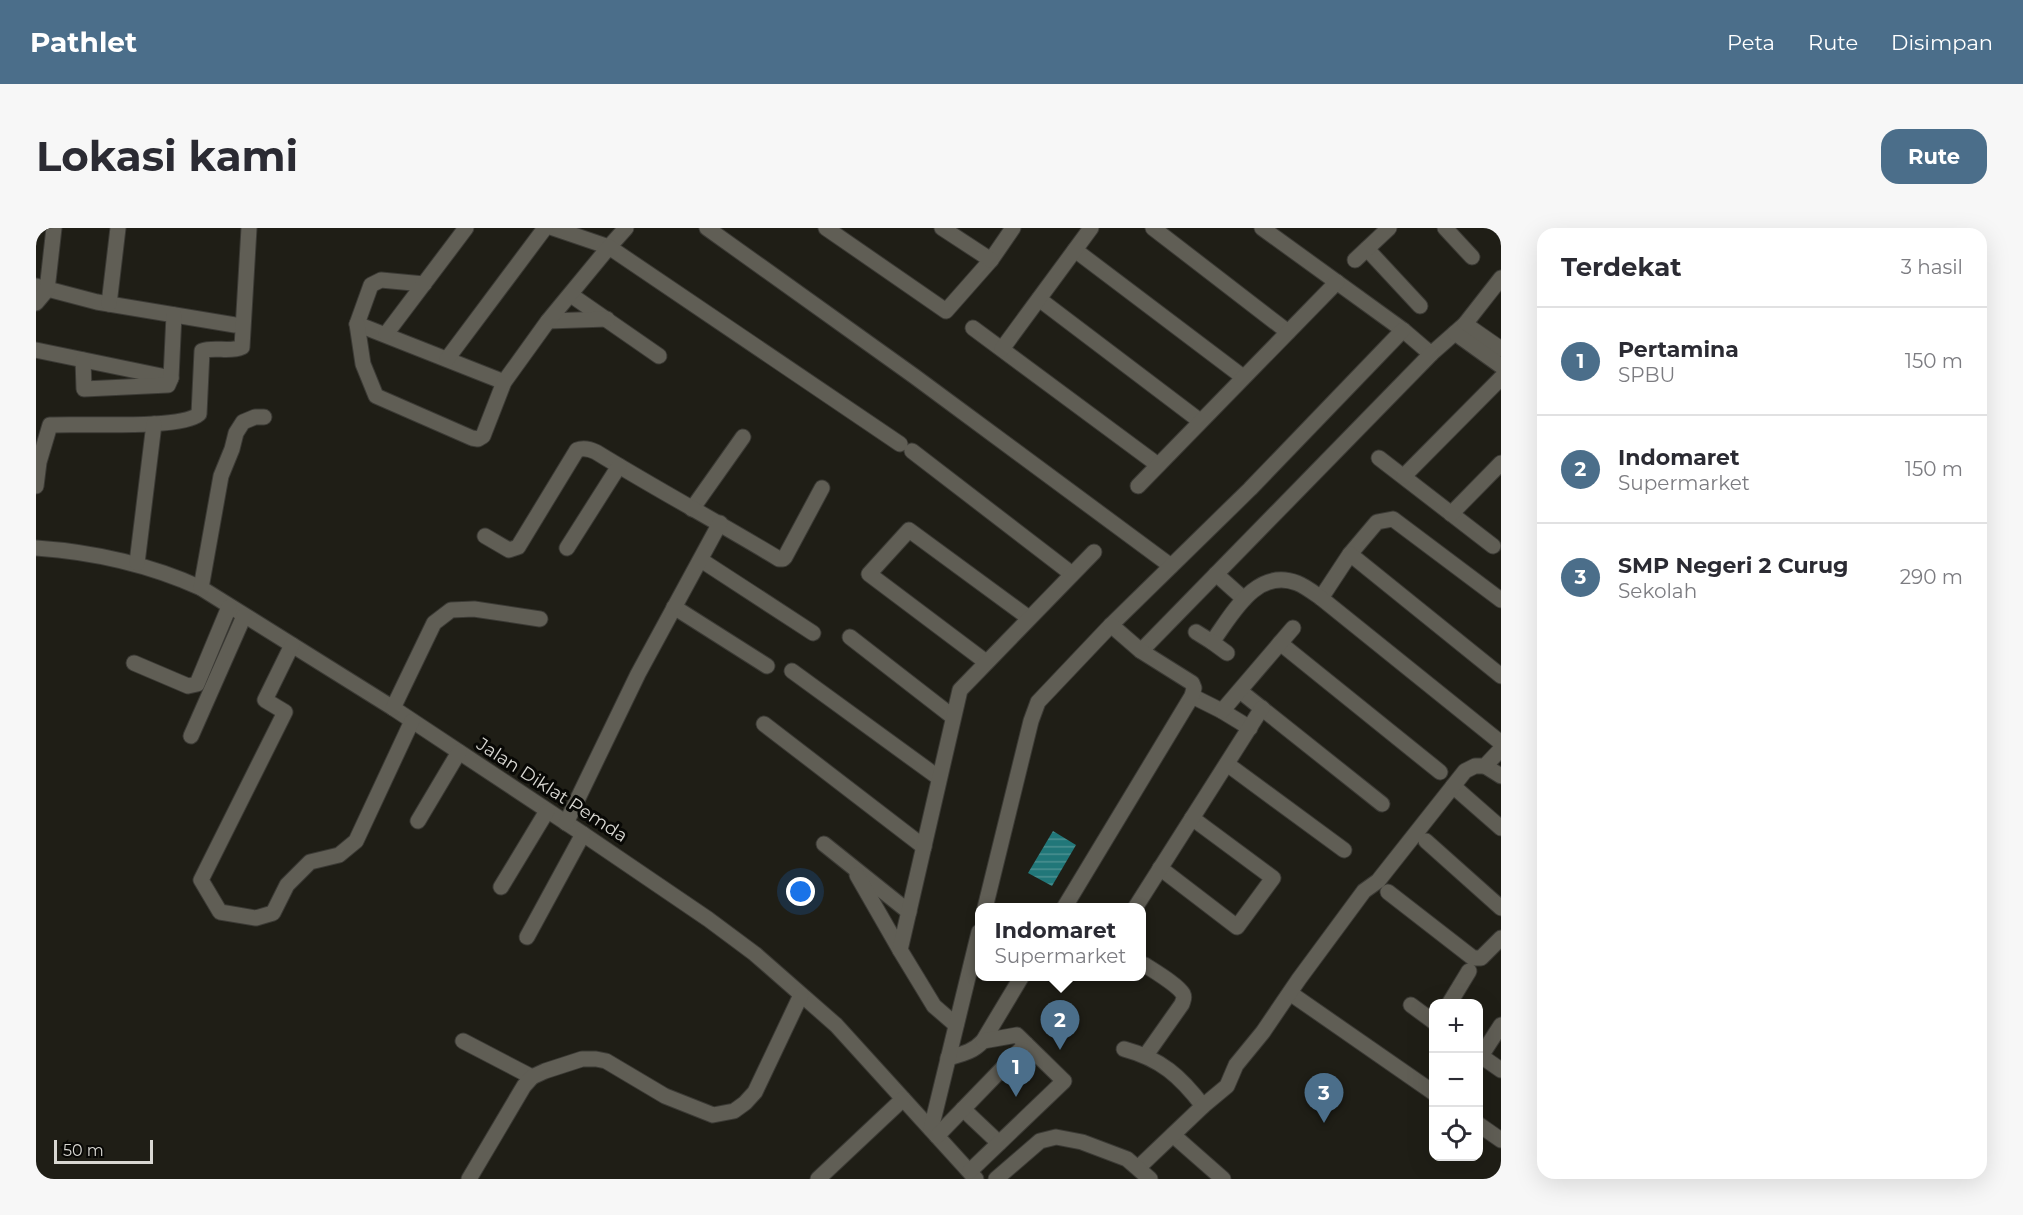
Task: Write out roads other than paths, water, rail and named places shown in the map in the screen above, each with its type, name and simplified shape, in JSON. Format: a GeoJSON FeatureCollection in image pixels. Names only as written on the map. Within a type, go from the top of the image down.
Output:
{"type":"FeatureCollection","features":[{"type":"Feature","properties":{"kind":"street"},"geometry":{"type":"LineString","coordinates":[[36,303],[42,288],[54,228]]}},
{"type":"Feature","properties":{"kind":"street"},"geometry":{"type":"LineString","coordinates":[[109,304],[118,228]]}},
{"type":"Feature","properties":{"kind":"street"},"geometry":{"type":"LineString","coordinates":[[36,486],[39,462],[50,424],[154,424],[192,419],[199,414],[202,351],[207,349],[235,350],[242,347],[249,228]]}},
{"type":"Feature","properties":{"kind":"street"},"geometry":{"type":"LineString","coordinates":[[386,334],[466,228]]}},
{"type":"Feature","properties":{"kind":"street"},"geometry":{"type":"LineString","coordinates":[[447,359],[544,228]]}},
{"type":"Feature","properties":{"kind":"street"},"geometry":{"type":"LineString","coordinates":[[553,228],[609,247],[906,448],[1072,574]]}},
{"type":"Feature","properties":{"kind":"street"},"geometry":{"type":"LineString","coordinates":[[424,284],[381,280],[371,285],[357,324],[363,364],[376,396],[478,439],[483,436],[504,382],[548,321],[626,228]]}},
{"type":"Feature","properties":{"kind":"street"},"geometry":{"type":"LineString","coordinates":[[707,228],[914,376],[1171,566]]}},
{"type":"Feature","properties":{"kind":"street"},"geometry":{"type":"LineString","coordinates":[[826,228],[946,311],[991,260],[1013,228]]}},
{"type":"Feature","properties":{"kind":"street"},"geometry":{"type":"LineString","coordinates":[[942,228],[991,260]]}},
{"type":"Feature","properties":{"kind":"street"},"geometry":{"type":"LineString","coordinates":[[1002,349],[1091,228]]}},
{"type":"Feature","properties":{"kind":"street"},"geometry":{"type":"LineString","coordinates":[[1153,228],[1288,332]]}},
{"type":"Feature","properties":{"kind":"street"},"geometry":{"type":"LineString","coordinates":[[1262,228],[1406,332],[1428,351]]}},
{"type":"Feature","properties":{"kind":"street"},"geometry":{"type":"LineString","coordinates":[[1445,228],[1472,257]]}},
{"type":"Feature","properties":{"kind":"street"},"geometry":{"type":"LineString","coordinates":[[1355,260],[1385,229]]}},
{"type":"Feature","properties":{"kind":"street"},"geometry":{"type":"LineString","coordinates":[[1367,249],[1420,306]]}},
{"type":"Feature","properties":{"kind":"street"},"geometry":{"type":"LineString","coordinates":[[1075,250],[1244,377]]}},
{"type":"Feature","properties":{"kind":"street"},"geometry":{"type":"LineString","coordinates":[[1138,648],[1216,574],[1428,351],[1460,328],[1501,278]]}},
{"type":"Feature","properties":{"kind":"street"},"geometry":{"type":"LineString","coordinates":[[1138,486],[1336,282]]}},
{"type":"Feature","properties":{"kind":"street"},"geometry":{"type":"LineString","coordinates":[[42,288],[109,304],[235,325]]}},
{"type":"Feature","properties":{"kind":"street"},"geometry":{"type":"LineString","coordinates":[[571,295],[659,356]]}},
{"type":"Feature","properties":{"kind":"street"},"geometry":{"type":"LineString","coordinates":[[1039,299],[1200,421]]}},
{"type":"Feature","properties":{"kind":"street"},"geometry":{"type":"LineString","coordinates":[[83,360],[84,389],[168,385],[171,378],[174,315]]}},
{"type":"Feature","properties":{"kind":"street"},"geometry":{"type":"LineString","coordinates":[[548,321],[608,319]]}},
{"type":"Feature","properties":{"kind":"street"},"geometry":{"type":"LineString","coordinates":[[357,324],[504,382]]}},
{"type":"Feature","properties":{"kind":"street"},"geometry":{"type":"LineString","coordinates":[[973,328],[1158,465]]}},
{"type":"Feature","properties":{"kind":"street"},"geometry":{"type":"LineString","coordinates":[[1460,328],[1501,349]]}},
{"type":"Feature","properties":{"kind":"street"},"geometry":{"type":"LineString","coordinates":[[1460,328],[1501,366]]}},
{"type":"Feature","properties":{"kind":"street"},"geometry":{"type":"LineString","coordinates":[[986,903],[1031,721],[1038,702],[1406,332]]}},
{"type":"Feature","properties":{"kind":"street"},"geometry":{"type":"LineString","coordinates":[[36,350],[171,378]]}},
{"type":"Feature","properties":{"kind":"street"},"geometry":{"type":"LineString","coordinates":[[1404,476],[1501,378]]}},
{"type":"Feature","properties":{"kind":"street"},"geometry":{"type":"LineString","coordinates":[[201,588],[221,476],[236,433],[243,422],[255,417],[264,417]]}},
{"type":"Feature","properties":{"kind":"street"},"geometry":{"type":"LineString","coordinates":[[137,563],[154,424]]}},
{"type":"Feature","properties":{"kind":"street"},"geometry":{"type":"LineString","coordinates":[[692,509],[743,437]]}},
{"type":"Feature","properties":{"kind":"street"},"geometry":{"type":"LineString","coordinates":[[485,536],[509,550],[518,547],[577,450],[589,449],[779,559],[783,559],[822,488]]}},
{"type":"Feature","properties":{"kind":"street"},"geometry":{"type":"LineString","coordinates":[[1379,458],[1493,546]]}},
{"type":"Feature","properties":{"kind":"street"},"geometry":{"type":"LineString","coordinates":[[1451,514],[1501,463]]}},
{"type":"Feature","properties":{"kind":"street"},"geometry":{"type":"LineString","coordinates":[[567,548],[619,466]]}},
{"type":"Feature","properties":{"kind":"street"},"geometry":{"type":"LineString","coordinates":[[1321,598],[1350,554],[1377,522],[1393,519],[1501,600]]}},
{"type":"Feature","properties":{"kind":"street"},"geometry":{"type":"LineString","coordinates":[[567,823],[638,674],[720,523]]}},
{"type":"Feature","properties":{"kind":"street"},"geometry":{"type":"LineString","coordinates":[[986,662],[869,574],[909,530],[1029,618]]}},
{"type":"Feature","properties":{"kind":"street","name":"Jalan Diklat Pemda"},"geometry":{"type":"LineString","coordinates":[[36,548],[79,552],[137,563],[201,588],[393,708],[547,812],[567,823],[708,919],[771,967],[836,1025],[973,1175]]}},
{"type":"Feature","properties":{"kind":"street"},"geometry":{"type":"LineString","coordinates":[[900,950],[960,690],[1094,552]]}},
{"type":"Feature","properties":{"kind":"street"},"geometry":{"type":"LineString","coordinates":[[1350,554],[1501,676]]}},
{"type":"Feature","properties":{"kind":"street"},"geometry":{"type":"LineString","coordinates":[[701,561],[813,633]]}},
{"type":"Feature","properties":{"kind":"street"},"geometry":{"type":"LineString","coordinates":[[1216,574],[1244,599]]}},
{"type":"Feature","properties":{"kind":"street"},"geometry":{"type":"LineString","coordinates":[[1212,642],[1254,588],[1279,580],[1296,583],[1321,598],[1501,743],[1485,766]]}},
{"type":"Feature","properties":{"kind":"street"},"geometry":{"type":"LineString","coordinates":[[134,663],[188,686],[197,684],[229,607]]}},
{"type":"Feature","properties":{"kind":"street"},"geometry":{"type":"LineString","coordinates":[[674,607],[767,666]]}},
{"type":"Feature","properties":{"kind":"street"},"geometry":{"type":"LineString","coordinates":[[393,708],[434,623],[451,610],[474,609],[540,619]]}},
{"type":"Feature","properties":{"kind":"street"},"geometry":{"type":"LineString","coordinates":[[191,736],[244,616]]}},
{"type":"Feature","properties":{"kind":"street"},"geometry":{"type":"LineString","coordinates":[[1067,903],[1192,696],[1194,688],[1192,683],[1138,648],[1115,627]]}},
{"type":"Feature","properties":{"kind":"street"},"geometry":{"type":"LineString","coordinates":[[1222,711],[1293,628]]}},
{"type":"Feature","properties":{"kind":"street"},"geometry":{"type":"LineString","coordinates":[[1196,632],[1227,653]]}},
{"type":"Feature","properties":{"kind":"street"},"geometry":{"type":"LineString","coordinates":[[850,637],[953,717]]}},
{"type":"Feature","properties":{"kind":"street"},"geometry":{"type":"LineString","coordinates":[[1280,643],[1440,772]]}},
{"type":"Feature","properties":{"kind":"street"},"geometry":{"type":"LineString","coordinates":[[292,645],[265,700],[285,712],[201,880],[220,912],[256,918],[273,912],[287,885],[310,862],[339,855],[356,841],[412,721]]}},
{"type":"Feature","properties":{"kind":"street"},"geometry":{"type":"LineString","coordinates":[[792,671],[939,778]]}},
{"type":"Feature","properties":{"kind":"street"},"geometry":{"type":"LineString","coordinates":[[1240,691],[1382,804]]}},
{"type":"Feature","properties":{"kind":"street"},"geometry":{"type":"LineString","coordinates":[[1192,696],[1250,728]]}},
{"type":"Feature","properties":{"kind":"street"},"geometry":{"type":"LineString","coordinates":[[1138,903],[1262,708]]}},
{"type":"Feature","properties":{"kind":"street"},"geometry":{"type":"LineString","coordinates":[[764,724],[924,847]]}},
{"type":"Feature","properties":{"kind":"street"},"geometry":{"type":"LineString","coordinates":[[418,821],[459,752]]}},
{"type":"Feature","properties":{"kind":"street"},"geometry":{"type":"LineString","coordinates":[[1227,764],[1344,850]]}},
{"type":"Feature","properties":{"kind":"street"},"geometry":{"type":"LineString","coordinates":[[1138,1167],[1227,1086],[1236,1065],[1263,1032],[1364,891],[1378,881],[1465,771],[1475,766],[1485,766],[1501,776]]}},
{"type":"Feature","properties":{"kind":"street"},"geometry":{"type":"LineString","coordinates":[[1453,786],[1501,828]]}},
{"type":"Feature","properties":{"kind":"street"},"geometry":{"type":"LineString","coordinates":[[501,887],[547,812]]}},
{"type":"Feature","properties":{"kind":"street"},"geometry":{"type":"LineString","coordinates":[[1160,868],[1237,927],[1274,878],[1192,818]]}},
{"type":"Feature","properties":{"kind":"street"},"geometry":{"type":"LineString","coordinates":[[527,937],[583,834]]}},
{"type":"Feature","properties":{"kind":"street"},"geometry":{"type":"LineString","coordinates":[[1426,841],[1501,908]]}},
{"type":"Feature","properties":{"kind":"street"},"geometry":{"type":"LineString","coordinates":[[824,844],[909,912]]}},
{"type":"Feature","properties":{"kind":"street"},"geometry":{"type":"LineString","coordinates":[[852,867],[933,1006],[956,1025]]}},
{"type":"Feature","properties":{"kind":"street"},"geometry":{"type":"LineString","coordinates":[[1388,892],[1473,958],[1481,958],[1501,938]]}},
{"type":"Feature","properties":{"kind":"street"},"geometry":{"type":"LineString","coordinates":[[934,1132],[948,1058],[975,948]]}},
{"type":"Feature","properties":{"kind":"street"},"geometry":{"type":"LineString","coordinates":[[1146,966],[1175,986],[1183,994],[1184,999],[1146,1055]]}},
{"type":"Feature","properties":{"kind":"street"},"geometry":{"type":"LineString","coordinates":[[1452,999],[1469,972]]}},
{"type":"Feature","properties":{"kind":"street"},"geometry":{"type":"LineString","coordinates":[[948,1058],[977,1048],[1019,981]]}},
{"type":"Feature","properties":{"kind":"street"},"geometry":{"type":"LineString","coordinates":[[1290,993],[1429,1090]]}},
{"type":"Feature","properties":{"kind":"street"},"geometry":{"type":"LineString","coordinates":[[469,1179],[524,1086],[532,1077],[582,1059],[606,1061],[665,1096],[713,1115],[734,1111],[755,1092],[801,995]]}},
{"type":"Feature","properties":{"kind":"street"},"geometry":{"type":"LineString","coordinates":[[1411,1005],[1429,1018]]}},
{"type":"Feature","properties":{"kind":"street"},"geometry":{"type":"LineString","coordinates":[[1481,1053],[1501,1025]]}},
{"type":"Feature","properties":{"kind":"street"},"geometry":{"type":"LineString","coordinates":[[973,1175],[999,1143],[1064,1081],[1017,1035],[983,1041]]}},
{"type":"Feature","properties":{"kind":"street"},"geometry":{"type":"LineString","coordinates":[[464,1041],[532,1077]]}},
{"type":"Feature","properties":{"kind":"street"},"geometry":{"type":"LineString","coordinates":[[934,1132],[963,1109],[1026,1044]]}},
{"type":"Feature","properties":{"kind":"street"},"geometry":{"type":"LineString","coordinates":[[1124,1049],[1146,1055],[1184,1081],[1203,1106]]}},
{"type":"Feature","properties":{"kind":"street"},"geometry":{"type":"LineString","coordinates":[[1483,1057],[1501,1070]]}},
{"type":"Feature","properties":{"kind":"street"},"geometry":{"type":"LineString","coordinates":[[818,1179],[903,1099]]}},
{"type":"Feature","properties":{"kind":"street"},"geometry":{"type":"LineString","coordinates":[[963,1109],[999,1143]]}},
{"type":"Feature","properties":{"kind":"street"},"geometry":{"type":"LineString","coordinates":[[1483,1127],[1501,1140]]}},
{"type":"Feature","properties":{"kind":"street"},"geometry":{"type":"LineString","coordinates":[[1173,1135],[1223,1179]]}},
{"type":"Feature","properties":{"kind":"street"},"geometry":{"type":"LineString","coordinates":[[996,1179],[1040,1141],[1056,1137],[1082,1142],[1127,1159],[1150,1179]]}},
{"type":"Feature","properties":{"kind":"water"},"geometry":{"type":"Polygon","coordinates":[[[1053,831],[1076,845],[1052,886],[1028,873],[1053,831]]]}},
{"type":"Feature","properties":{"kind":"place","name":"Indomaret"},"geometry":{"type":"Point","coordinates":[1060,1050]}},
{"type":"Feature","properties":{"kind":"place","name":"Pertamina"},"geometry":{"type":"Point","coordinates":[1016,1097]}},
{"type":"Feature","properties":{"kind":"place","name":"SMP Negeri 2 Curug"},"geometry":{"type":"Point","coordinates":[1324,1123]}}]}
